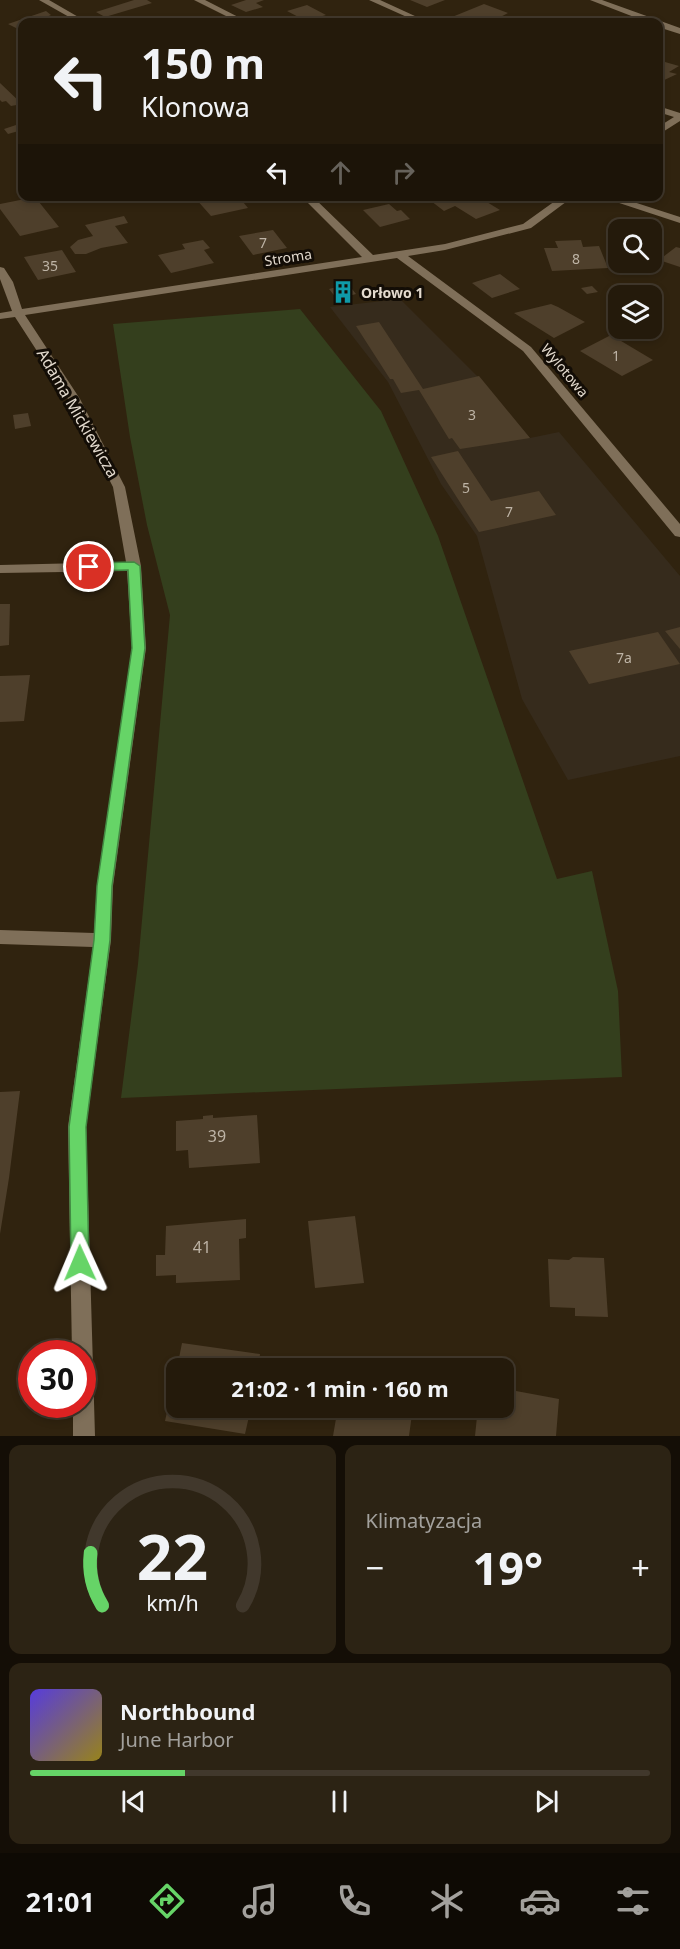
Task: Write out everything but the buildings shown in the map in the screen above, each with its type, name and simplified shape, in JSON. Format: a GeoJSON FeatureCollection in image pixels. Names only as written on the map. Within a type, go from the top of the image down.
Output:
{"type":"FeatureCollection","features":[{"type":"Feature","properties":{"kind":"street"},"geometry":{"type":"LineString","coordinates":[[43,0],[76,18]]}},
{"type":"Feature","properties":{"kind":"street"},"geometry":{"type":"LineString","coordinates":[[198,0],[236,18]]}},
{"type":"Feature","properties":{"kind":"street"},"geometry":{"type":"LineString","coordinates":[[373,0],[415,18]]}},
{"type":"Feature","properties":{"kind":"street"},"geometry":{"type":"LineString","coordinates":[[594,0],[643,18]]}},
{"type":"Feature","properties":{"kind":"street"},"geometry":{"type":"LineString","coordinates":[[663,26],[680,31]]}},
{"type":"Feature","properties":{"kind":"street"},"geometry":{"type":"LineString","coordinates":[[663,111],[680,117]]}},
{"type":"Feature","properties":{"kind":"street"},"geometry":{"type":"LineString","coordinates":[[663,129],[680,117]]}},
{"type":"Feature","properties":{"kind":"street"},"geometry":{"type":"LineString","coordinates":[[311,201],[372,260]]}},
{"type":"Feature","properties":{"kind":"street","name":"Stroma"},"geometry":{"type":"LineString","coordinates":[[0,316],[400,255],[510,232],[527,226],[562,201]]}},
{"type":"Feature","properties":{"kind":"street"},"geometry":{"type":"LineString","coordinates":[[619,201],[680,220]]}},
{"type":"Feature","properties":{"kind":"street","name":"Wylotowa"},"geometry":{"type":"LineString","coordinates":[[400,255],[527,349],[680,533]]}},
{"type":"Feature","properties":{"kind":"street","name":"Adama Mickiewicza"},"geometry":{"type":"LineString","coordinates":[[0,270],[7,282],[18,313],[74,399],[119,487],[134,566],[138,648],[105,886],[102,940],[77,1127],[82,1340]]}},
{"type":"Feature","properties":{"kind":"street"},"geometry":{"type":"LineString","coordinates":[[0,569],[134,566]]}},
{"type":"Feature","properties":{"kind":"street"},"geometry":{"type":"LineString","coordinates":[[0,937],[102,940]]}},
{"type":"Feature","properties":{"kind":"street","name":"Adama Mickiewicza"},"geometry":{"type":"LineString","coordinates":[[84,1418],[84,1436]]}},
{"type":"Feature","properties":{"kind":"shaded area"},"geometry":{"type":"Polygon","coordinates":[[[400,299],[477,376],[530,438],[559,432],[680,576],[680,756],[568,780],[522,699],[477,536],[441,484],[388,382],[330,307],[400,299]]]}},
{"type":"Feature","properties":{"kind":"green space"},"geometry":{"type":"Polygon","coordinates":[[[300,309],[381,411],[438,536],[557,879],[592,871],[618,991],[622,1077],[121,1098],[138,964],[170,615],[147,525],[130,437],[113,324],[300,309]]]}},
{"type":"Feature","properties":{"kind":"place","name":"Orłowo 1"},"geometry":{"type":"Point","coordinates":[343,292]}},
{"type":"Feature","properties":{"kind":"route"},"geometry":{"type":"LineString","coordinates":[[80,1263],[77,1127],[102,940],[105,886],[138,648],[134,566],[89,567]]}}]}
